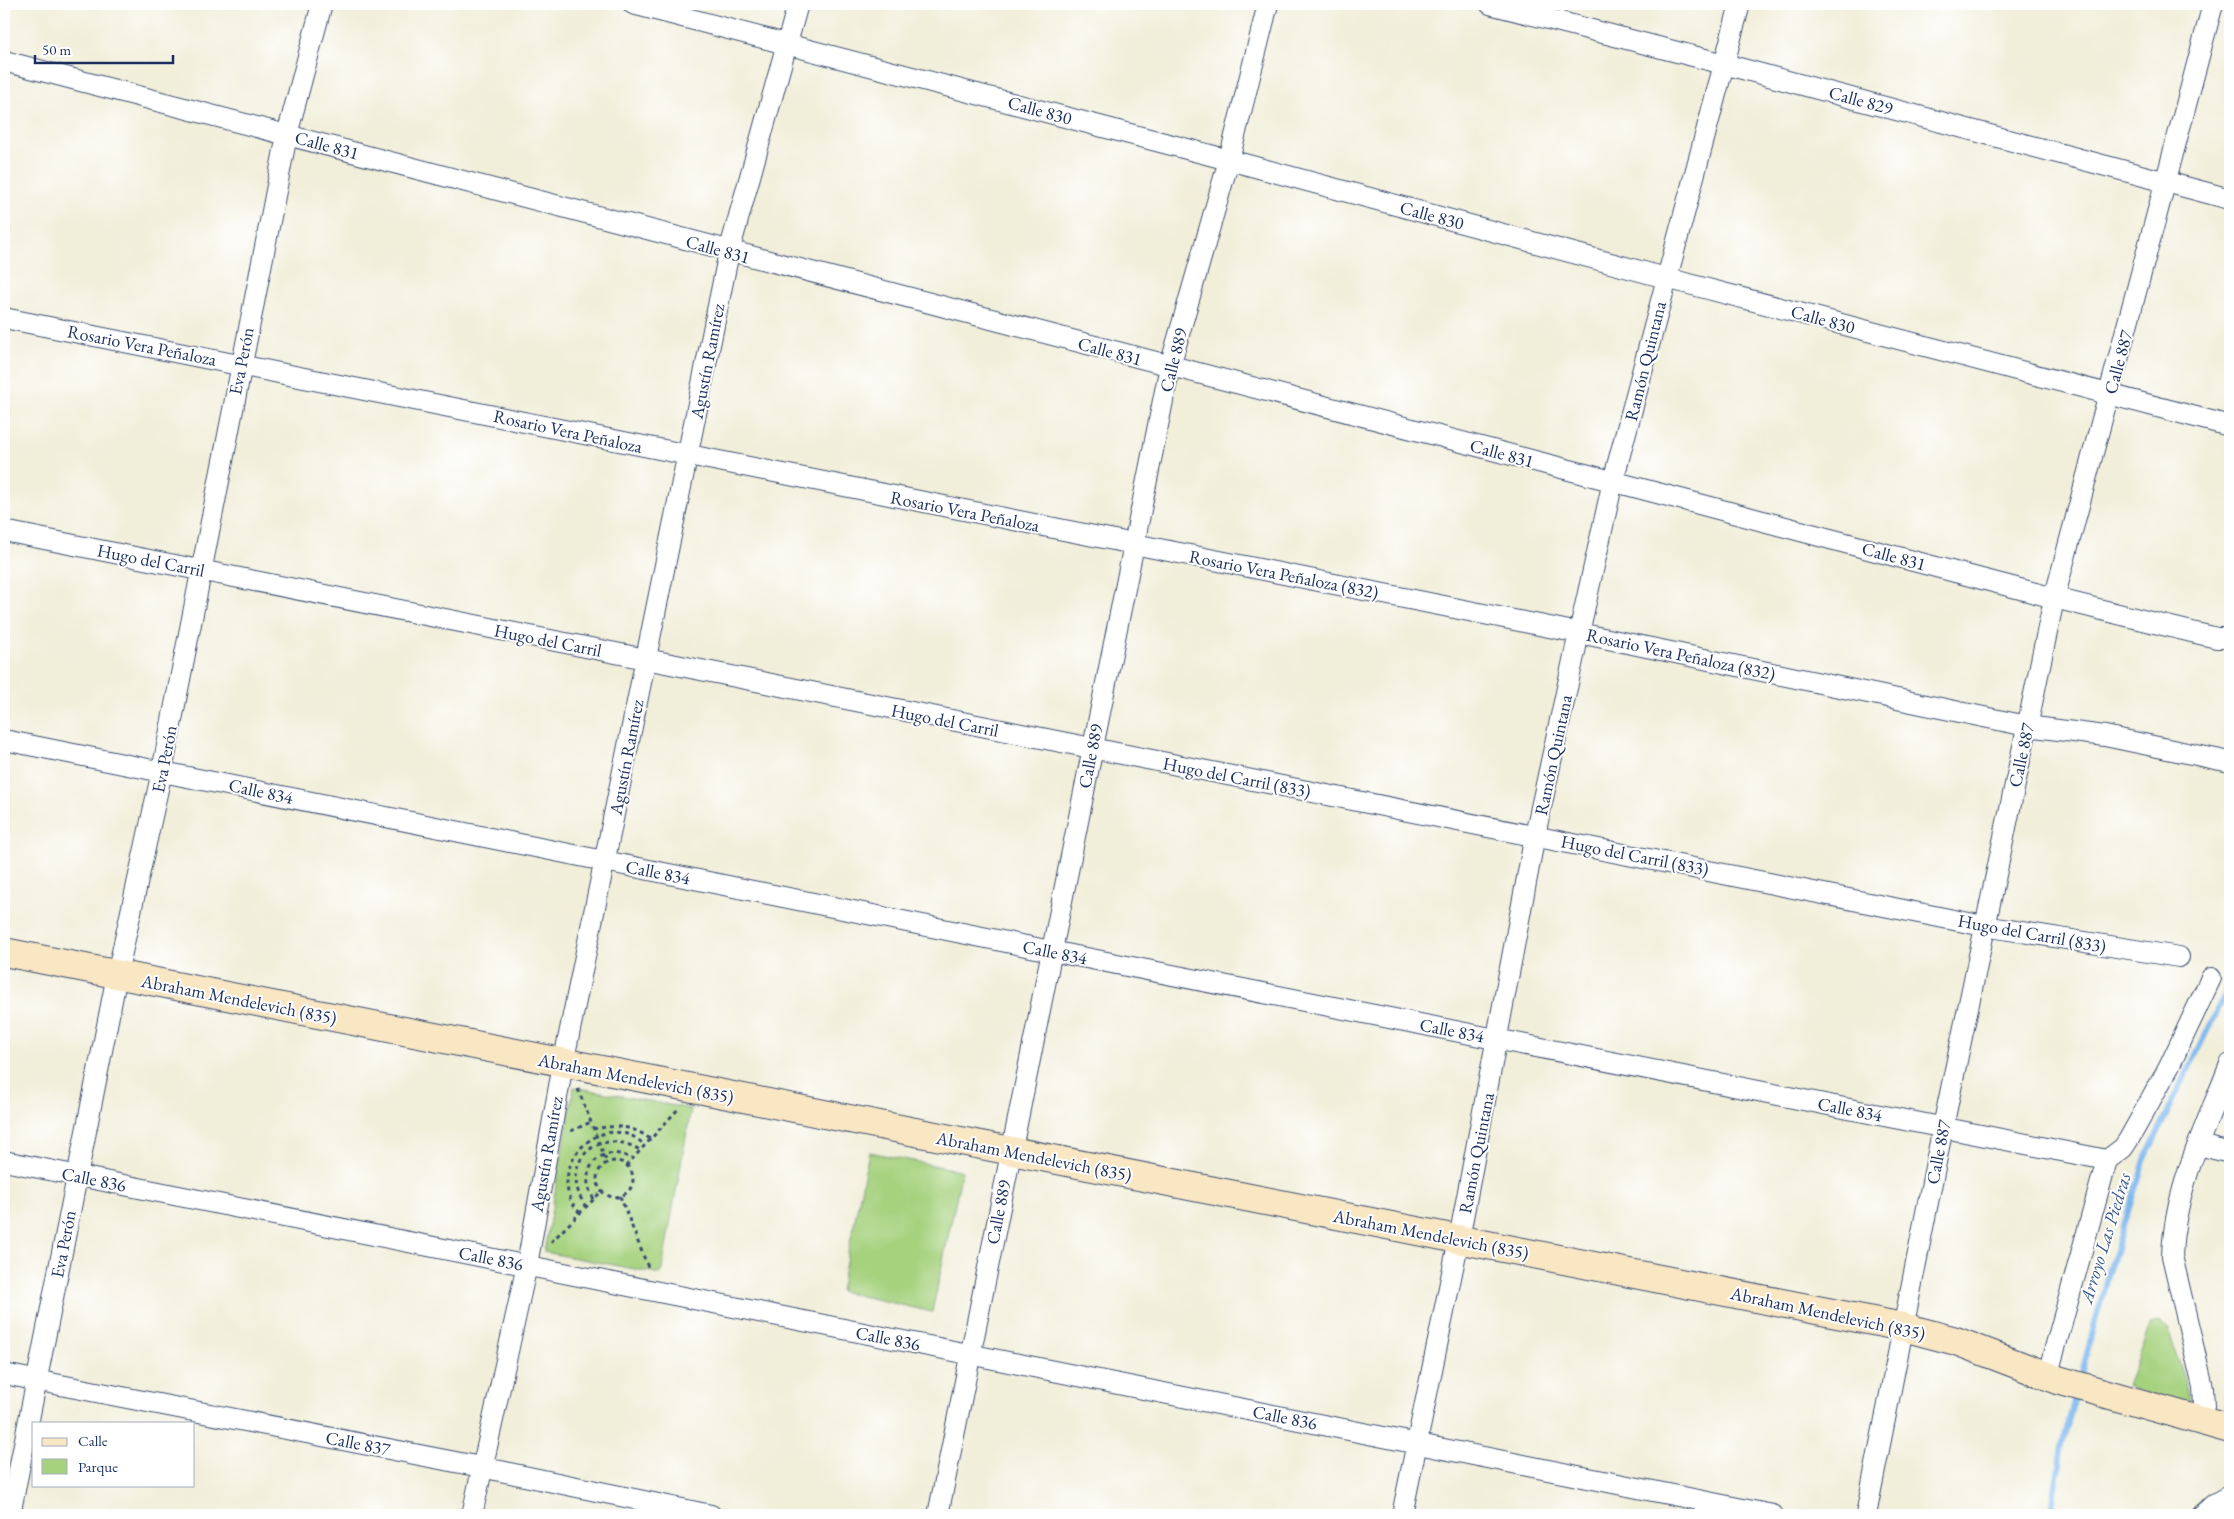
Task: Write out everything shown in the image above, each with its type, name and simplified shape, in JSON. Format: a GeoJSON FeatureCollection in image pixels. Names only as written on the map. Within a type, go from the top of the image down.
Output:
{"type":"FeatureCollection","features":[{"type":"Feature","properties":{"kind":"street","name":"Eva Perón"},"geometry":{"type":"LineString","coordinates":[[10,1515],[117,975],[162,771],[287,135],[322,4]]}},
{"type":"Feature","properties":{"kind":"street","name":"Calle 830"},"geometry":{"type":"LineString","coordinates":[[633,4],[2230,426]]}},
{"type":"Feature","properties":{"kind":"street","name":"Agustín Ramírez"},"geometry":{"type":"LineString","coordinates":[[472,1515],[526,1266],[605,862],[729,252],[798,4]]}},
{"type":"Feature","properties":{"kind":"street","name":"Calle 889"},"geometry":{"type":"LineString","coordinates":[[938,1515],[1170,366],[1229,160],[1268,4]]}},
{"type":"Feature","properties":{"kind":"street","name":"Calle 829"},"geometry":{"type":"LineString","coordinates":[[1490,4],[1724,64],[2230,199]]}},
{"type":"Feature","properties":{"kind":"street","name":"Ramón Quintana"},"geometry":{"type":"LineString","coordinates":[[1402,1515],[1459,1239],[1535,835],[1579,633],[1614,481],[1666,278],[1740,4]]}},
{"type":"Feature","properties":{"kind":"street","name":"Calle 887"},"geometry":{"type":"LineString","coordinates":[[1866,1515],[1942,1127],[2054,599],[2213,4]]}},
{"type":"Feature","properties":{"kind":"street","name":"Calle 831"},"geometry":{"type":"LineString","coordinates":[[4,61],[729,252],[1614,481],[2054,599],[2224,637]]}},
{"type":"Feature","properties":{"kind":"street","name":"Rosario Vera Peñaloza"},"geometry":{"type":"LineString","coordinates":[[4,318],[1133,544]]}},
{"type":"Feature","properties":{"kind":"street","name":"Hugo del Carril"},"geometry":{"type":"LineString","coordinates":[[4,531],[1092,749]]}},
{"type":"Feature","properties":{"kind":"street","name":"Rosario Vera Peñaloza (832)"},"geometry":{"type":"LineString","coordinates":[[1133,544],[1579,633],[2027,726],[2105,736],[2230,762]]}},
{"type":"Feature","properties":{"kind":"street","name":"Calle 834"},"geometry":{"type":"LineString","coordinates":[[4,740],[605,862],[2107,1160]]}},
{"type":"Feature","properties":{"kind":"street","name":"Hugo del Carril (833)"},"geometry":{"type":"LineString","coordinates":[[1092,749],[1535,835],[1984,926],[2179,958]]}},
{"type":"Feature","properties":{"kind":"street","name":"Abraham Mendelevich (835)"},"geometry":{"type":"LineString","coordinates":[[4,952],[565,1065],[1903,1327],[1956,1342],[2052,1379],[2230,1429]]}},
{"type":"Feature","properties":{"kind":"street"},"geometry":{"type":"LineString","coordinates":[[2052,1379],[2107,1160],[2123,1148],[2129,1139],[2168,1067],[2211,978]]}},
{"type":"Feature","properties":{"kind":"street"},"geometry":{"type":"LineString","coordinates":[[2201,1420],[2204,1406],[2203,1386],[2172,1256],[2174,1223],[2193,1158],[2230,1064]]}},
{"type":"Feature","properties":{"kind":"street"},"geometry":{"type":"LineString","coordinates":[[2199,1145],[2230,1153]]}},
{"type":"Feature","properties":{"kind":"street","name":"Calle 836"},"geometry":{"type":"LineString","coordinates":[[4,1161],[1773,1515]]}},
{"type":"Feature","properties":{"kind":"street","name":"Calle 837"},"geometry":{"type":"LineString","coordinates":[[4,1374],[711,1515]]}},
{"type":"Feature","properties":{"kind":"street"},"geometry":{"type":"LineString","coordinates":[[2202,1515],[2214,1504],[2230,1495]]}},
{"type":"Feature","properties":{"kind":"path"},"geometry":{"type":"LineString","coordinates":[[565,1065],[607,1163]]}},
{"type":"Feature","properties":{"kind":"path"},"geometry":{"type":"LineString","coordinates":[[626,1166],[695,1090]]}},
{"type":"Feature","properties":{"kind":"path"},"geometry":{"type":"LineString","coordinates":[[593,1129],[611,1125],[629,1128],[650,1139]]}},
{"type":"Feature","properties":{"kind":"path"},"geometry":{"type":"LineString","coordinates":[[580,1213],[569,1196],[566,1180],[569,1165],[576,1152],[596,1137],[616,1133],[632,1136],[645,1145]]}},
{"type":"Feature","properties":{"kind":"path"},"geometry":{"type":"LineString","coordinates":[[586,1207],[579,1197],[575,1184],[576,1171],[581,1159],[590,1149],[599,1144],[615,1141],[628,1143],[640,1150]]}},
{"type":"Feature","properties":{"kind":"path"},"geometry":{"type":"LineString","coordinates":[[594,1199],[589,1191],[588,1173],[592,1165],[603,1155],[614,1153],[623,1154],[632,1159]]}},
{"type":"Feature","properties":{"kind":"path"},"geometry":{"type":"LineString","coordinates":[[618,1162],[626,1166],[631,1173],[632,1184],[629,1190],[620,1196],[609,1196],[602,1191],[597,1184],[598,1172],[607,1163],[618,1162]]}},
{"type":"Feature","properties":{"kind":"path"},"geometry":{"type":"LineString","coordinates":[[526,1266],[602,1191]]}},
{"type":"Feature","properties":{"kind":"path"},"geometry":{"type":"LineString","coordinates":[[620,1196],[657,1292]]}},
{"type":"Feature","properties":{"kind":"green space"},"geometry":{"type":"Polygon","coordinates":[[[574,1087],[691,1109],[661,1274],[544,1252],[574,1087]]]}},
{"type":"Feature","properties":{"kind":"green space"},"geometry":{"type":"Polygon","coordinates":[[[869,1152],[962,1171],[932,1312],[840,1291],[869,1152]]]}},
{"type":"Feature","properties":{"kind":"green space"},"geometry":{"type":"Polygon","coordinates":[[[2160,1321],[2168,1328],[2191,1403],[2184,1409],[2127,1385],[2151,1324],[2160,1321]]]}},
{"type":"Feature","properties":{"kind":"waterway","name":"Arroyo Las Piedras"},"geometry":{"type":"LineString","coordinates":[[2080,1379],[2107,1277],[2145,1159],[2230,984]]}},
{"type":"Feature","properties":{"kind":"waterway","name":"Arroyo Las Piedras"},"geometry":{"type":"LineString","coordinates":[[2051,1515],[2062,1445],[2076,1393]]}}]}
